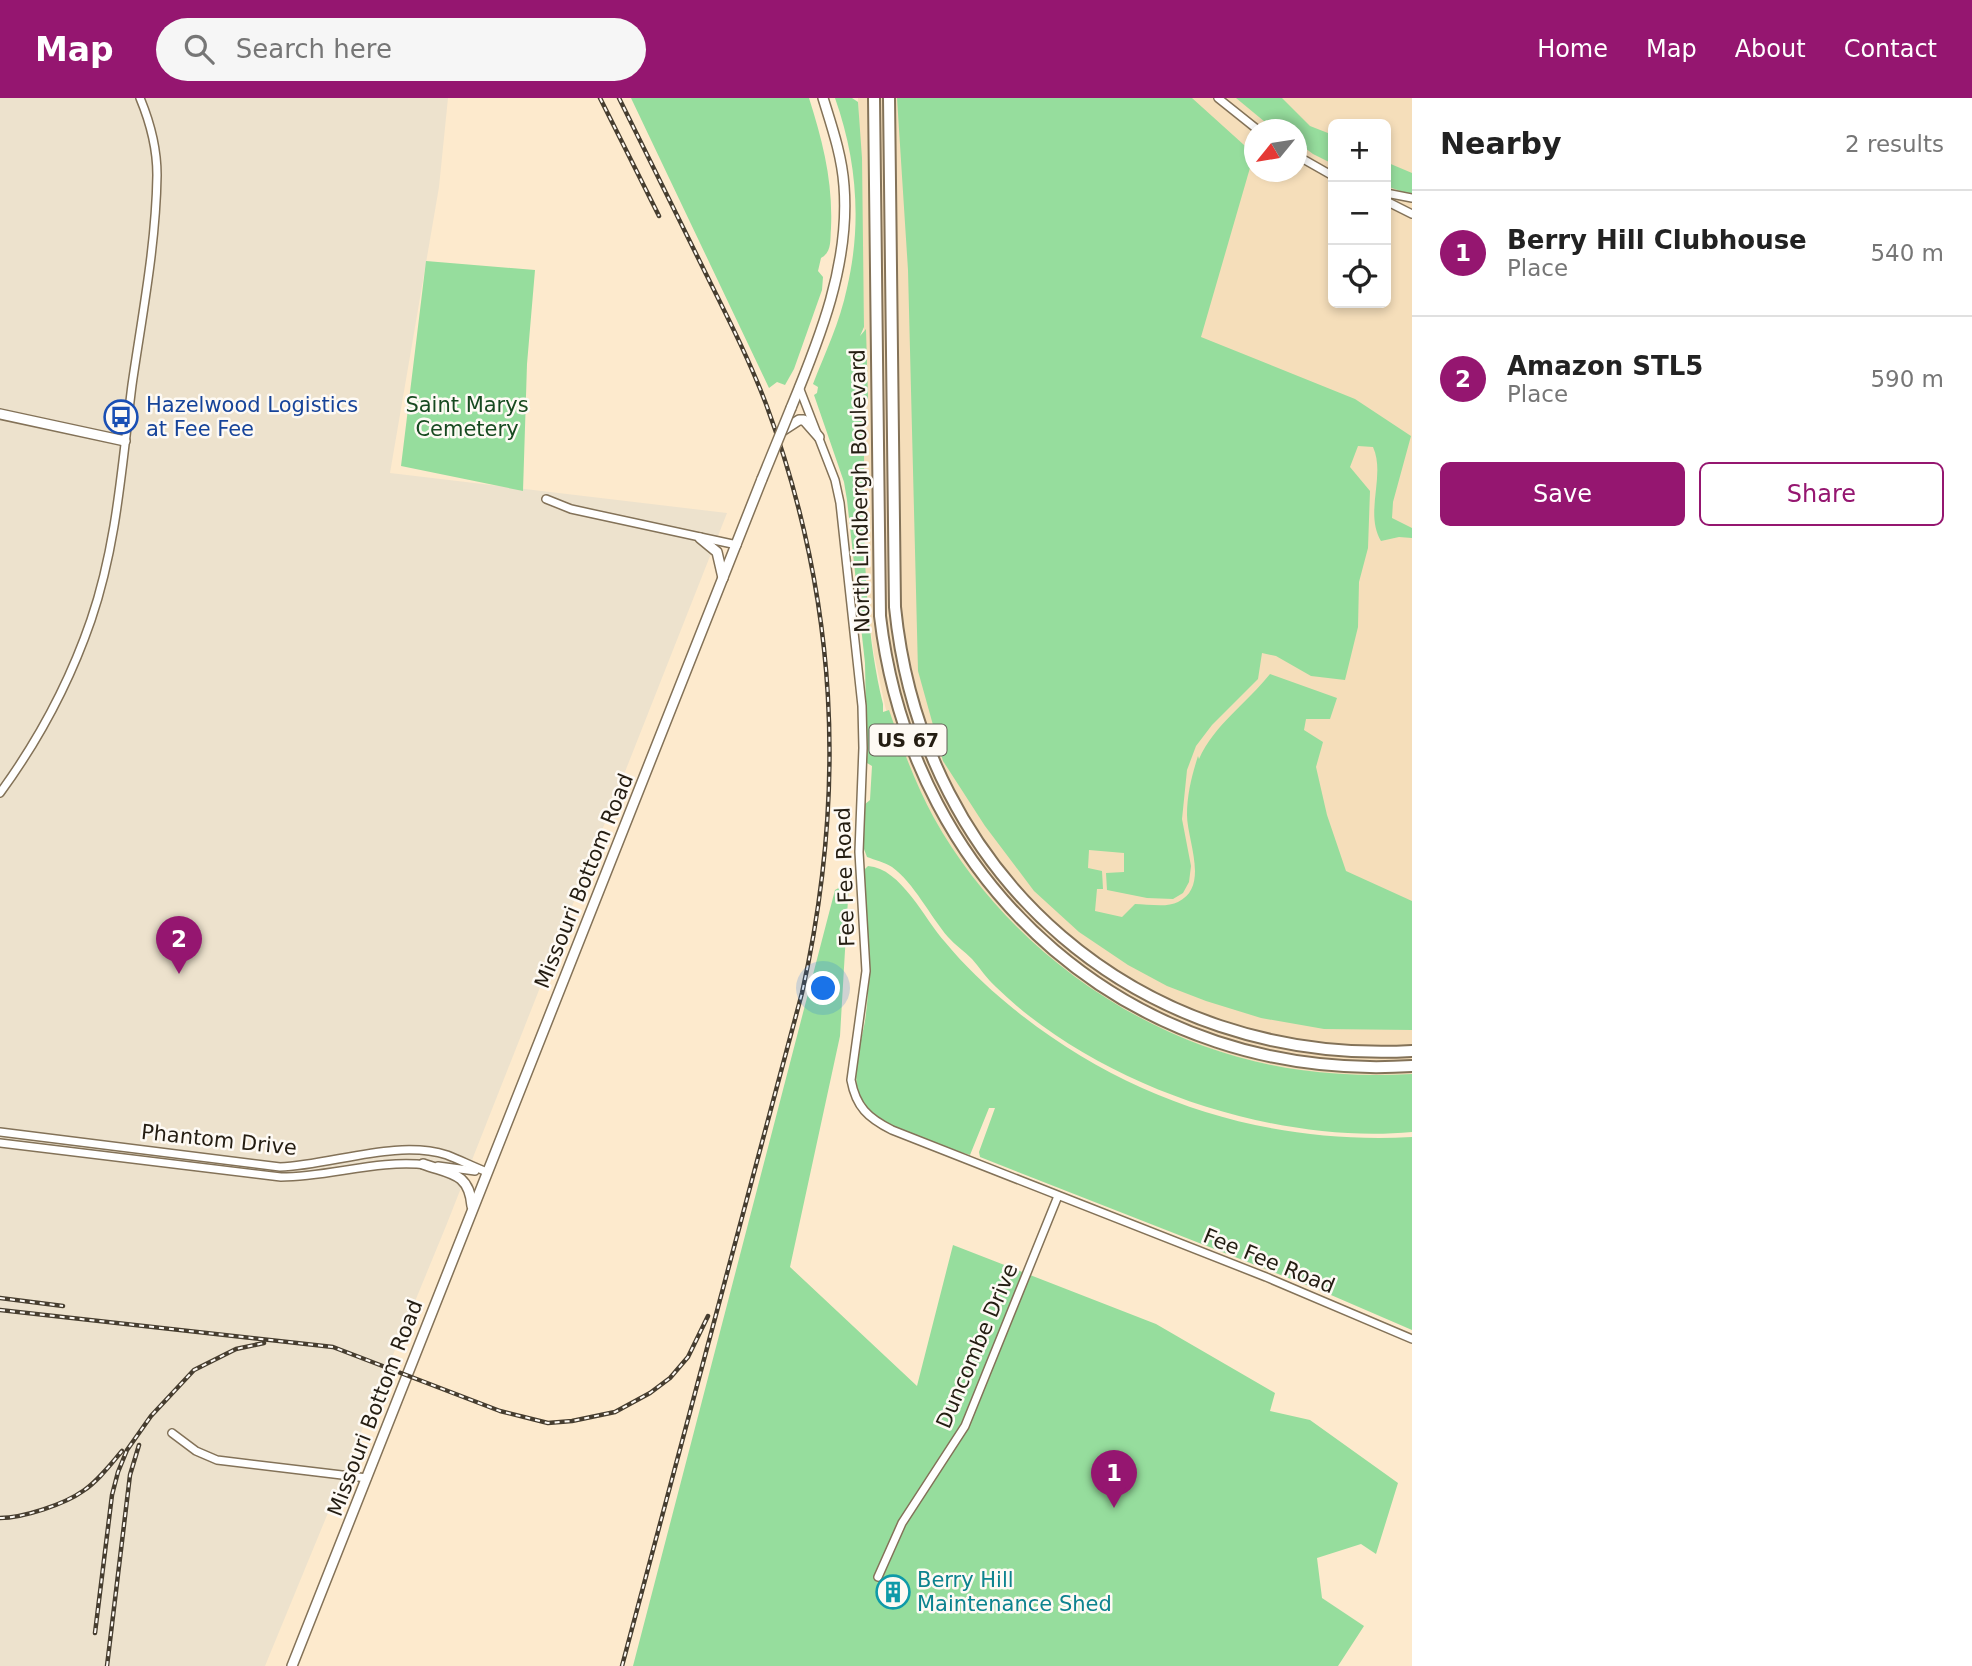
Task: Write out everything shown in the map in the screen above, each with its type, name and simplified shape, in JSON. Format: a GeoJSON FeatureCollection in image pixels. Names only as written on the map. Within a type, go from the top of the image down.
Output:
{"type":"FeatureCollection","features":[{"type":"Feature","properties":{"kind":"highway","name":"North Lindbergh Boulevard"},"geometry":{"type":"LineString","coordinates":[[874,98],[880,616],[888,670],[902,722],[921,772],[939,808],[975,865],[1028,926],[1070,963],[1137,1007],[1185,1030],[1264,1055],[1316,1065],[1412,1066]]}},
{"type":"Feature","properties":{"kind":"highway","name":"North Lindbergh Boulevard"},"geometry":{"type":"LineString","coordinates":[[889,98],[895,607],[901,652],[915,713],[952,800],[1004,878],[1042,918],[1105,970],[1151,997],[1214,1024],[1279,1042],[1346,1051],[1412,1051]]}},
{"type":"Feature","properties":{"kind":"street"},"geometry":{"type":"LineString","coordinates":[[0,793],[43,726],[69,676],[91,619],[118,504],[153,228],[157,173],[154,141],[140,98]]}},
{"type":"Feature","properties":{"kind":"street","name":"Missouri Bottom Road"},"geometry":{"type":"LineString","coordinates":[[292,1666],[782,431],[838,279],[845,225],[842,173],[836,139],[823,98]]}},
{"type":"Feature","properties":{"kind":"street"},"geometry":{"type":"LineString","coordinates":[[1218,98],[1244,119]]}},
{"type":"Feature","properties":{"kind":"street"},"geometry":{"type":"LineString","coordinates":[[1307,161],[1328,173]]}},
{"type":"Feature","properties":{"kind":"street"},"geometry":{"type":"LineString","coordinates":[[1391,194],[1412,198]]}},
{"type":"Feature","properties":{"kind":"street"},"geometry":{"type":"LineString","coordinates":[[1391,204],[1412,214]]}},
{"type":"Feature","properties":{"kind":"street","name":"Fee Fee Road"},"geometry":{"type":"LineString","coordinates":[[799,387],[835,480],[844,524],[862,706],[859,852],[866,971],[851,1080],[854,1096],[862,1109],[875,1122],[1266,1277],[1412,1339]]}},
{"type":"Feature","properties":{"kind":"street"},"geometry":{"type":"LineString","coordinates":[[0,414],[125,441]]}},
{"type":"Feature","properties":{"kind":"street"},"geometry":{"type":"LineString","coordinates":[[782,431],[799,420],[804,420],[820,438]]}},
{"type":"Feature","properties":{"kind":"street"},"geometry":{"type":"LineString","coordinates":[[546,499],[571,509],[737,545]]}},
{"type":"Feature","properties":{"kind":"street"},"geometry":{"type":"LineString","coordinates":[[700,538],[717,552],[723,580]]}},
{"type":"Feature","properties":{"kind":"street","name":"Phantom Drive"},"geometry":{"type":"LineString","coordinates":[[0,1132],[280,1167],[303,1166],[384,1152],[417,1151],[445,1155],[487,1172]]}},
{"type":"Feature","properties":{"kind":"street","name":"Phantom Drive"},"geometry":{"type":"LineString","coordinates":[[0,1143],[281,1177],[304,1177],[386,1164],[423,1164],[487,1172]]}},
{"type":"Feature","properties":{"kind":"street"},"geometry":{"type":"LineString","coordinates":[[423,1164],[457,1174],[465,1180],[473,1208]]}},
{"type":"Feature","properties":{"kind":"street","name":"Duncombe Drive"},"geometry":{"type":"LineString","coordinates":[[878,1577],[902,1523],[965,1426],[1058,1196]]}},
{"type":"Feature","properties":{"kind":"street"},"geometry":{"type":"LineString","coordinates":[[172,1433],[196,1451],[217,1460],[367,1478]]}},
{"type":"Feature","properties":{"kind":"shaded area"},"geometry":{"type":"Polygon","coordinates":[[[0,98],[448,98],[439,187],[390,473],[727,513],[446,1226],[265,1666],[0,1666],[0,98]]]}},
{"type":"Feature","properties":{"kind":"shaded area"},"geometry":{"type":"Polygon","coordinates":[[[858,98],[1412,98],[1412,1079],[1321,1079],[1236,1061],[1123,1012],[1056,970],[960,870],[901,761],[874,654],[864,576],[864,326],[858,98]]]}},
{"type":"Feature","properties":{"kind":"green space"},"geometry":{"type":"Polygon","coordinates":[[[631,98],[809,98],[829,178],[830,241],[818,271],[823,277],[822,290],[794,369],[785,385],[777,382],[769,388],[631,98]]]}},
{"type":"Feature","properties":{"kind":"green space"},"geometry":{"type":"Polygon","coordinates":[[[835,98],[852,98],[858,102],[862,158],[864,327],[860,336],[866,329],[868,399],[864,399],[864,514],[867,591],[875,667],[883,712],[889,710],[915,778],[934,818],[965,866],[1001,911],[1043,951],[1089,986],[1138,1017],[1190,1041],[1245,1059],[1329,1073],[1412,1074],[1412,1132],[1358,1134],[1302,1129],[1246,1118],[1189,1101],[1135,1079],[1084,1053],[1037,1022],[993,984],[972,959],[948,937],[900,874],[889,865],[867,857],[864,849],[864,805],[870,800],[872,766],[867,763],[865,663],[847,500],[844,482],[814,395],[818,387],[813,384],[844,301],[855,240],[852,168],[835,98]]]}},
{"type":"Feature","properties":{"kind":"green space"},"geometry":{"type":"Polygon","coordinates":[[[897,98],[1192,98],[1244,145],[1246,182],[1201,337],[1355,399],[1411,436],[1393,502],[1392,518],[1412,528],[1412,538],[1399,537],[1381,541],[1374,518],[1376,458],[1373,447],[1358,446],[1350,467],[1370,491],[1368,548],[1359,582],[1358,627],[1345,680],[1311,676],[1276,656],[1262,653],[1258,679],[1212,725],[1196,746],[1187,770],[1182,819],[1191,866],[1189,882],[1183,893],[1173,899],[1147,898],[1107,890],[1106,873],[1124,872],[1124,853],[1089,850],[1088,868],[1102,871],[1103,889],[1097,889],[1095,911],[1122,917],[1135,904],[1173,904],[1188,895],[1193,886],[1195,862],[1188,825],[1188,800],[1198,756],[1199,759],[1213,735],[1270,674],[1337,698],[1330,719],[1306,719],[1304,730],[1323,742],[1316,767],[1327,815],[1346,871],[1412,901],[1412,1030],[1324,1029],[1261,1018],[1167,986],[1128,965],[1079,932],[1034,891],[985,826],[943,761],[918,671],[908,270],[897,98]]]}},
{"type":"Feature","properties":{"kind":"green space"},"geometry":{"type":"Polygon","coordinates":[[[1236,98],[1282,98],[1303,119],[1261,119],[1236,98]]]}},
{"type":"Feature","properties":{"kind":"green space"},"geometry":{"type":"Polygon","coordinates":[[[1307,123],[1328,133],[1328,162],[1307,150],[1307,123]]]}},
{"type":"Feature","properties":{"kind":"green space"},"geometry":{"type":"Polygon","coordinates":[[[1391,164],[1412,173],[1412,195],[1391,188],[1391,164]]]}},
{"type":"Feature","properties":{"kind":"green space","name":"Saint Marys Cemetery"},"geometry":{"type":"Polygon","coordinates":[[[426,261],[535,270],[527,364],[523,491],[401,466],[426,261]]]}},
{"type":"Feature","properties":{"kind":"green space"},"geometry":{"type":"Polygon","coordinates":[[[868,866],[880,869],[902,885],[952,951],[1000,998],[1053,1038],[1100,1067],[1148,1091],[1198,1110],[1250,1124],[1357,1138],[1412,1137],[1412,1330],[1324,1292],[980,1157],[979,1152],[995,1108],[989,1108],[970,1155],[911,1135],[870,1111],[862,1100],[856,1082],[869,983],[864,870],[868,866]]]}},
{"type":"Feature","properties":{"kind":"green space"},"geometry":{"type":"Polygon","coordinates":[[[849,882],[840,1036],[790,1267],[917,1386],[953,1245],[1156,1324],[1275,1393],[1270,1411],[1310,1420],[1398,1483],[1376,1554],[1361,1544],[1317,1558],[1322,1598],[1364,1626],[1338,1666],[633,1666],[835,890],[849,882]]]}},
{"type":"Feature","properties":{"kind":"railway"},"geometry":{"type":"LineString","coordinates":[[600,98],[659,216]]}},
{"type":"Feature","properties":{"kind":"railway"},"geometry":{"type":"LineString","coordinates":[[619,98],[745,354],[766,404],[790,477],[808,550],[821,623],[828,696],[829,769],[825,843],[816,918],[802,993],[622,1666]]}},
{"type":"Feature","properties":{"kind":"railway"},"geometry":{"type":"LineString","coordinates":[[0,1298],[63,1306]]}},
{"type":"Feature","properties":{"kind":"railway"},"geometry":{"type":"LineString","coordinates":[[0,1310],[333,1347],[500,1411],[548,1423],[615,1412],[650,1393],[670,1378],[688,1357],[708,1316]]}},
{"type":"Feature","properties":{"kind":"railway"},"geometry":{"type":"LineString","coordinates":[[95,1633],[112,1495],[127,1450],[151,1416],[194,1370],[236,1349],[264,1343]]}},
{"type":"Feature","properties":{"kind":"railway"},"geometry":{"type":"LineString","coordinates":[[107,1666],[130,1475],[139,1445]]}},
{"type":"Feature","properties":{"kind":"railway"},"geometry":{"type":"LineString","coordinates":[[0,1518],[32,1513],[75,1496],[94,1482],[122,1451]]}},
{"type":"Feature","properties":{"kind":"place","name":"Hazelwood Logistics at Fee Fee"},"geometry":{"type":"Point","coordinates":[121,417]}},
{"type":"Feature","properties":{"kind":"place","name":"Amazon STL5"},"geometry":{"type":"Point","coordinates":[179,974]}},
{"type":"Feature","properties":{"kind":"place","name":"Berry Hill Clubhouse"},"geometry":{"type":"Point","coordinates":[1114,1508]}},
{"type":"Feature","properties":{"kind":"place","name":"Berry Hill Maintenance Shed"},"geometry":{"type":"Point","coordinates":[893,1592]}}]}
